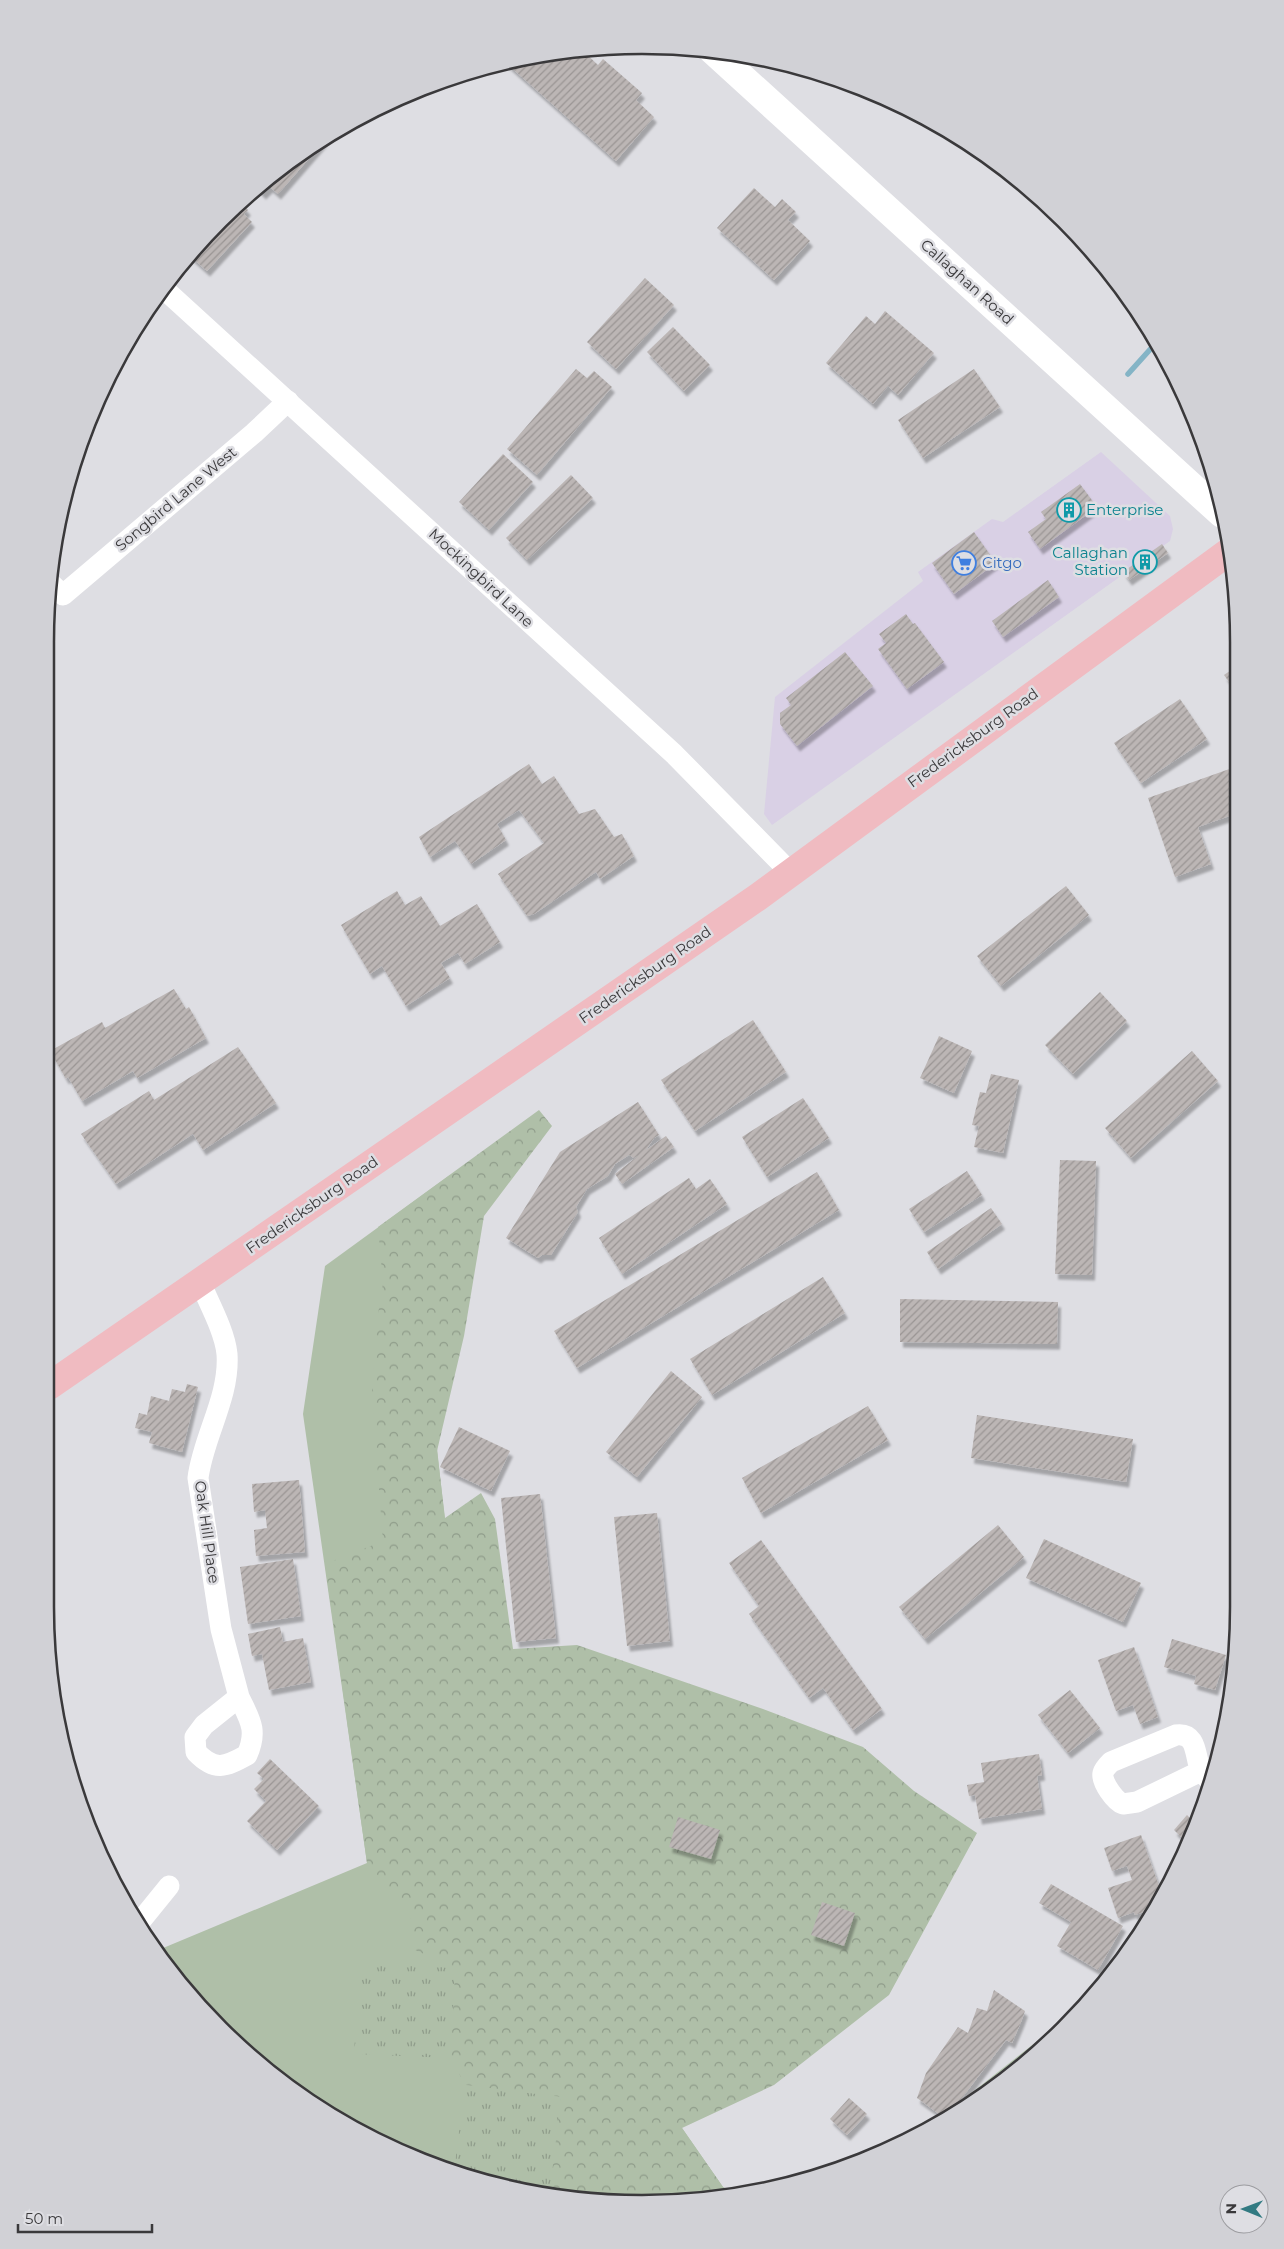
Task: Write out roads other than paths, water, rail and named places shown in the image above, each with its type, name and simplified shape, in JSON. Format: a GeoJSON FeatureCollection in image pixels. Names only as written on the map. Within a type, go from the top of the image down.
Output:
{"type":"FeatureCollection","features":[{"type":"Feature","properties":{"kind":"main road","name":"Callaghan Road"},"geometry":{"type":"LineString","coordinates":[[722,60],[1214,507]]}},
{"type":"Feature","properties":{"kind":"main road","name":"Fredericksburg Road"},"geometry":{"type":"LineString","coordinates":[[54,1383],[791,873],[1224,556]]}},
{"type":"Feature","properties":{"kind":"street","name":"Mockingbird Lane"},"geometry":{"type":"LineString","coordinates":[[169,293],[674,754],[791,873]]}},
{"type":"Feature","properties":{"kind":"street","name":"Songbird Lane West"},"geometry":{"type":"LineString","coordinates":[[57,589],[254,433],[288,401]]}},
{"type":"Feature","properties":{"kind":"street","name":"Oak Hill Place"},"geometry":{"type":"LineString","coordinates":[[200,1282],[225,1342],[227,1355],[226,1374],[220,1400],[206,1439],[198,1478],[221,1629],[239,1698]]}},
{"type":"Feature","properties":{"kind":"street"},"geometry":{"type":"LineString","coordinates":[[143,1918],[169,1886]]}},
{"type":"Feature","properties":{"kind":"waterway"},"geometry":{"type":"LineString","coordinates":[[1128,374],[1151,348]]}},
{"type":"Feature","properties":{"kind":"place","name":"Enterprise"},"geometry":{"type":"Point","coordinates":[1069,510]}},
{"type":"Feature","properties":{"kind":"place","name":"Callaghan Station"},"geometry":{"type":"Point","coordinates":[1145,562]}},
{"type":"Feature","properties":{"kind":"place","name":"Citgo"},"geometry":{"type":"Point","coordinates":[964,563]}}]}
